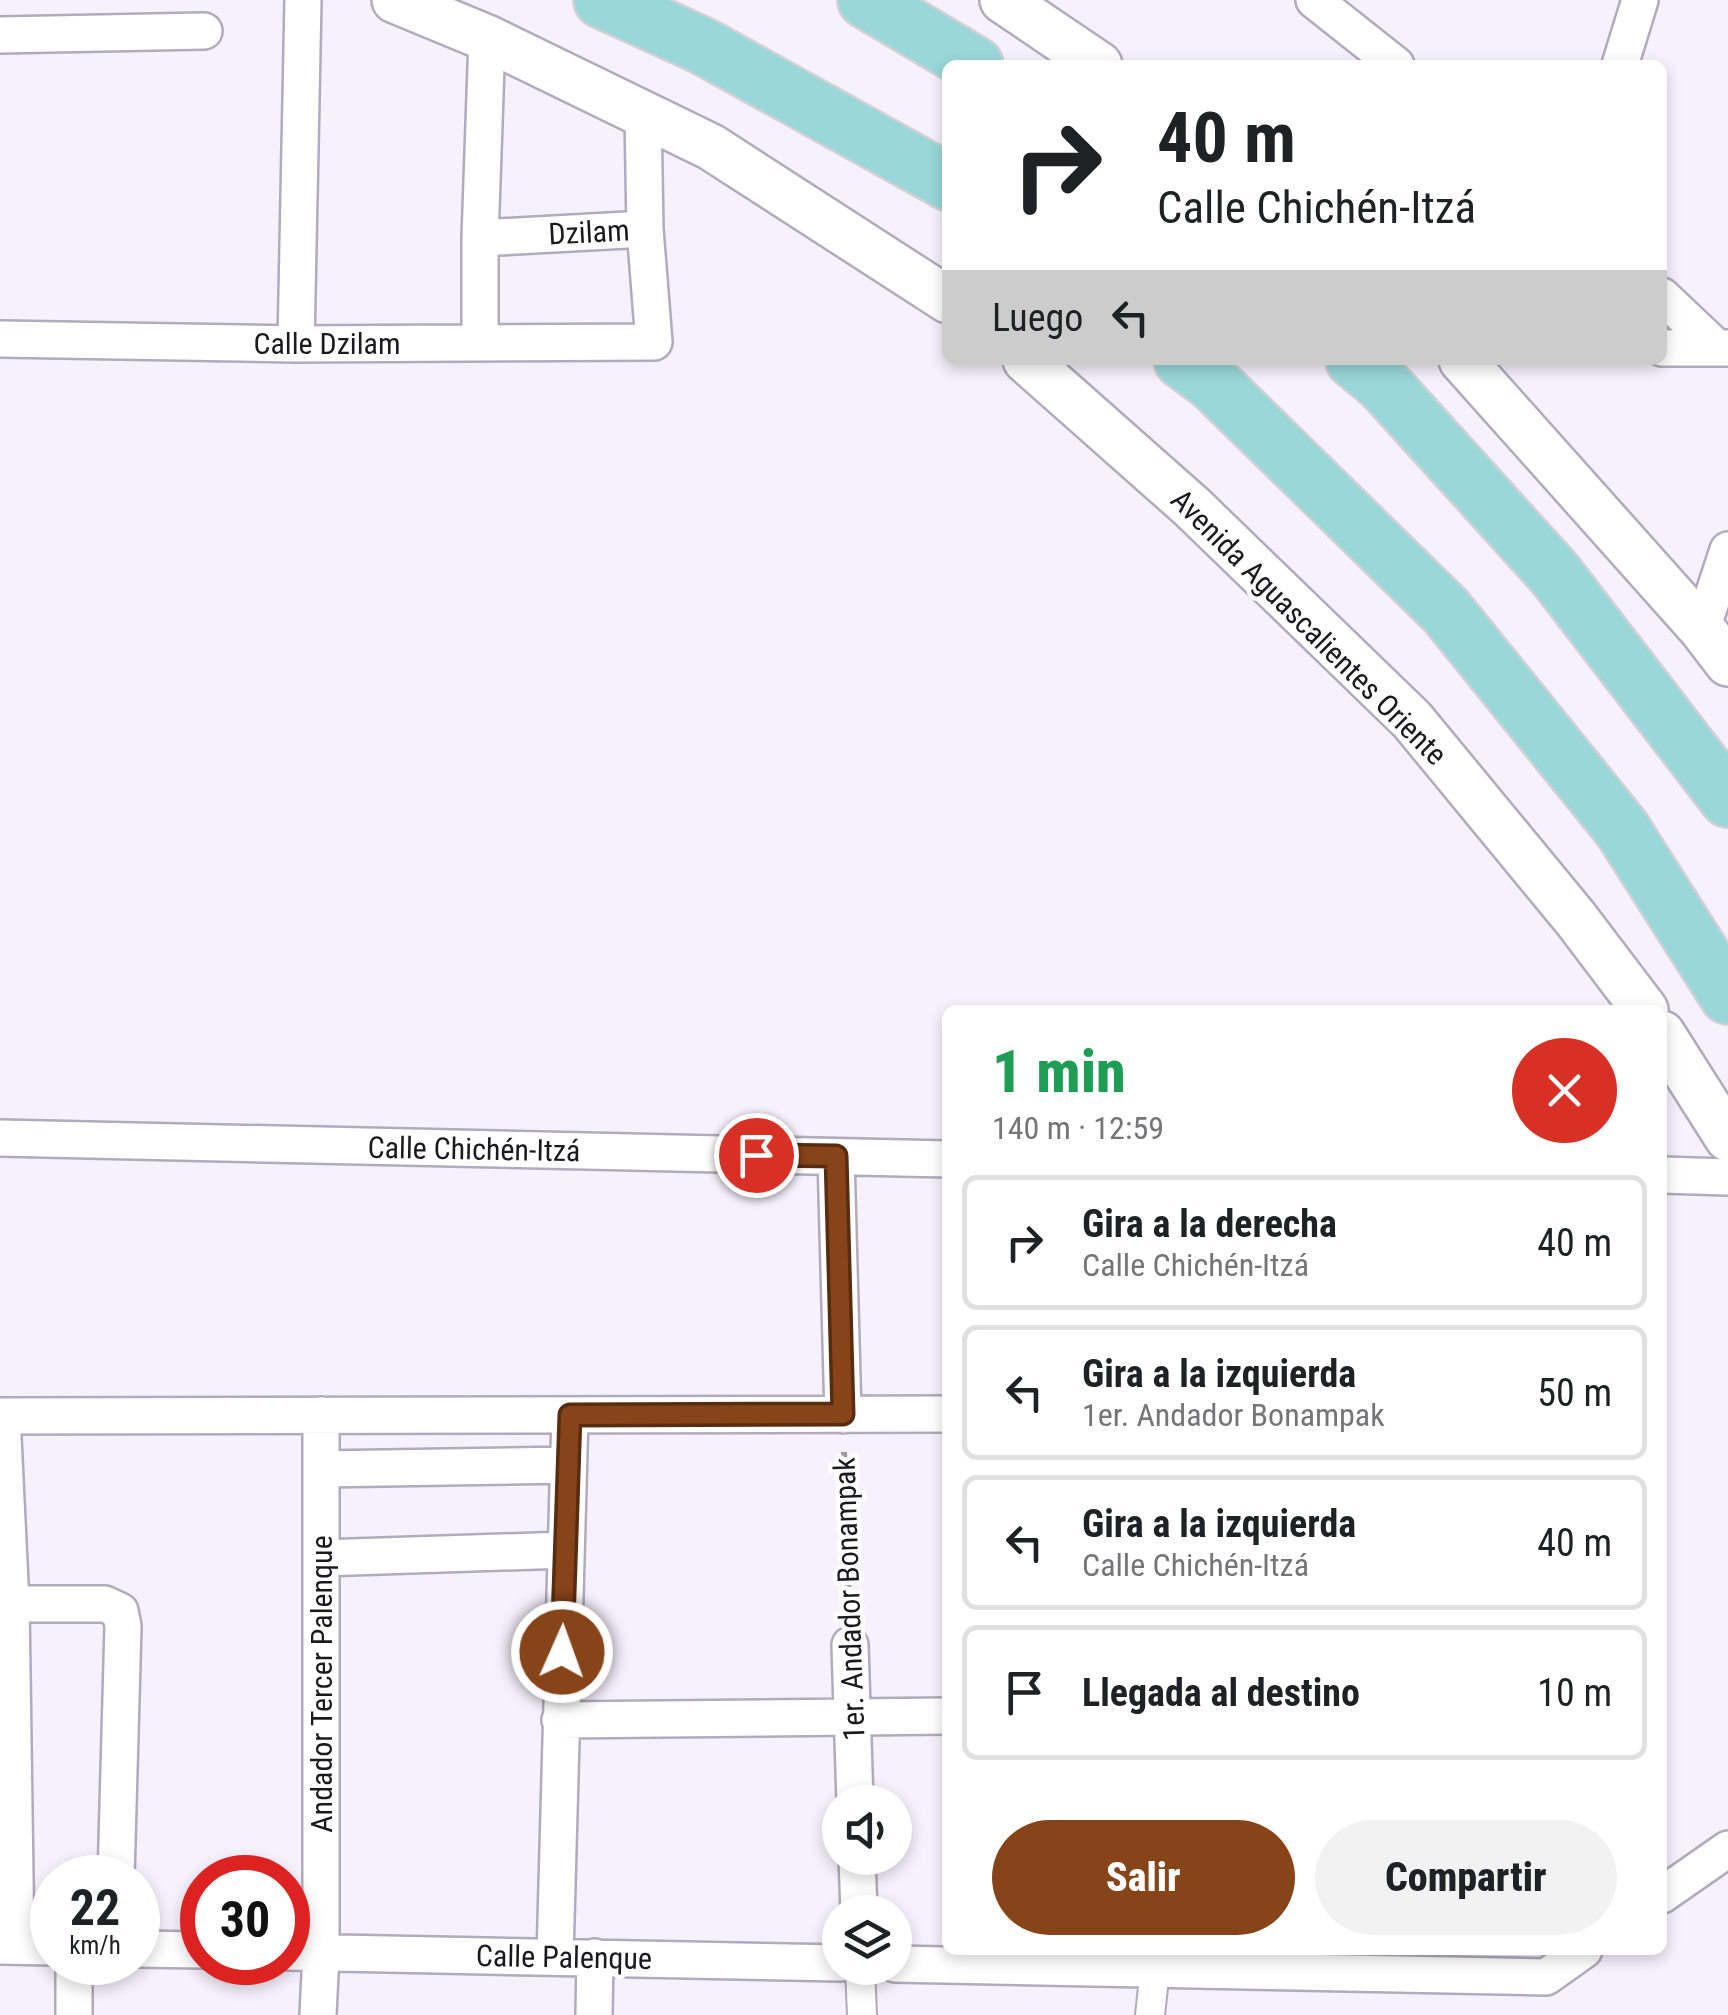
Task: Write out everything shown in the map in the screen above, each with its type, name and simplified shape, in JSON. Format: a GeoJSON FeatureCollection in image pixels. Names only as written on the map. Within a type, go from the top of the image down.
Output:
{"type":"FeatureCollection","features":[{"type":"Feature","properties":{"kind":"main road"},"geometry":{"type":"LineString","coordinates":[[602,0],[703,46],[942,179]]}},
{"type":"Feature","properties":{"kind":"main road"},"geometry":{"type":"LineString","coordinates":[[866,0],[967,60]]}},
{"type":"Feature","properties":{"kind":"main road"},"geometry":{"type":"LineString","coordinates":[[1189,365],[1212,382],[1446,611],[1622,829],[1728,996]]}},
{"type":"Feature","properties":{"kind":"main road"},"geometry":{"type":"LineString","coordinates":[[1361,365],[1384,385],[1555,574],[1728,799]]}},
{"type":"Feature","properties":{"kind":"street"},"geometry":{"type":"LineString","coordinates":[[296,344],[302,0]]}},
{"type":"Feature","properties":{"kind":"street"},"geometry":{"type":"LineString","coordinates":[[395,0],[488,38],[711,147],[942,296]]}},
{"type":"Feature","properties":{"kind":"street"},"geometry":{"type":"LineString","coordinates":[[1314,0],[1358,14],[1392,60]]}},
{"type":"Feature","properties":{"kind":"street"},"geometry":{"type":"LineString","coordinates":[[1622,60],[1640,0]]}},
{"type":"Feature","properties":{"kind":"street"},"geometry":{"type":"LineString","coordinates":[[1025,5],[1093,60]]}},
{"type":"Feature","properties":{"kind":"street"},"geometry":{"type":"LineString","coordinates":[[0,34],[204,31]]}},
{"type":"Feature","properties":{"kind":"street"},"geometry":{"type":"LineString","coordinates":[[480,342],[488,38]]}},
{"type":"Feature","properties":{"kind":"street"},"geometry":{"type":"LineString","coordinates":[[644,114],[645,229]]}},
{"type":"Feature","properties":{"kind":"street","name":"Dzilam"},"geometry":{"type":"LineString","coordinates":[[480,238],[645,229],[654,342]]}},
{"type":"Feature","properties":{"kind":"street"},"geometry":{"type":"LineString","coordinates":[[1667,300],[1722,348]]}},
{"type":"Feature","properties":{"kind":"street","name":"Calle Dzilam"},"geometry":{"type":"LineString","coordinates":[[0,339],[296,344],[654,342]]}},
{"type":"Feature","properties":{"kind":"street"},"geometry":{"type":"LineString","coordinates":[[1667,348],[1722,348]]}},
{"type":"Feature","properties":{"kind":"street","name":"Avenida Aguascalientes Oriente"},"geometry":{"type":"LineString","coordinates":[[1032,365],[1192,508],[1412,720],[1576,918],[1640,1005]]}},
{"type":"Feature","properties":{"kind":"street"},"geometry":{"type":"LineString","coordinates":[[1466,365],[1715,646]]}},
{"type":"Feature","properties":{"kind":"street"},"geometry":{"type":"LineString","coordinates":[[1715,646],[1728,550]]}},
{"type":"Feature","properties":{"kind":"street"},"geometry":{"type":"LineString","coordinates":[[1667,1042],[1728,1138]]}},
{"type":"Feature","properties":{"kind":"street","name":"Calle Chichén-Itzá"},"geometry":{"type":"LineString","coordinates":[[0,1138],[942,1159]]}},
{"type":"Feature","properties":{"kind":"street","name":"1er. Andador Bonampak"},"geometry":{"type":"LineString","coordinates":[[836,1156],[843,1414]]}},
{"type":"Feature","properties":{"kind":"street"},"geometry":{"type":"LineString","coordinates":[[1667,1175],[1728,1177]]}},
{"type":"Feature","properties":{"kind":"street"},"geometry":{"type":"LineString","coordinates":[[8,1946],[11,1604],[1,1416],[942,1414]]}},
{"type":"Feature","properties":{"kind":"street","name":"Andador Tercer Palenque"},"geometry":{"type":"LineString","coordinates":[[308,1855],[321,1558],[321,1415]]}},
{"type":"Feature","properties":{"kind":"street"},"geometry":{"type":"LineString","coordinates":[[554,1957],[570,1415]]}},
{"type":"Feature","properties":{"kind":"street"},"geometry":{"type":"LineString","coordinates":[[321,1469],[568,1465]]}},
{"type":"Feature","properties":{"kind":"street"},"geometry":{"type":"LineString","coordinates":[[321,1558],[566,1550]]}},
{"type":"Feature","properties":{"kind":"street"},"geometry":{"type":"LineString","coordinates":[[11,1604],[106,1604],[120,1611],[123,1626],[117,1855]]}},
{"type":"Feature","properties":{"kind":"street","name":"1er. Andador Bonampak"},"geometry":{"type":"LineString","coordinates":[[850,1646],[855,1785]]}},
{"type":"Feature","properties":{"kind":"street"},"geometry":{"type":"LineString","coordinates":[[560,1720],[942,1716]]}},
{"type":"Feature","properties":{"kind":"street"},"geometry":{"type":"LineString","coordinates":[[1667,1892],[1728,1849]]}},
{"type":"Feature","properties":{"kind":"street","name":"Calle Palenque"},"geometry":{"type":"LineString","coordinates":[[310,1952],[822,1963]]}},
{"type":"Feature","properties":{"kind":"street"},"geometry":{"type":"LineString","coordinates":[[912,1964],[1155,1969],[1438,1962],[1546,1977],[1577,1955]]}},
{"type":"Feature","properties":{"kind":"street"},"geometry":{"type":"LineString","coordinates":[[594,1958],[594,2015]]}},
{"type":"Feature","properties":{"kind":"street"},"geometry":{"type":"LineString","coordinates":[[1150,2015],[1155,1969]]}},
{"type":"Feature","properties":{"kind":"street","name":"Andador Tercer Palenque"},"geometry":{"type":"LineString","coordinates":[[310,1979],[318,2015]]}},
{"type":"Feature","properties":{"kind":"street"},"geometry":{"type":"LineString","coordinates":[[74,1985],[74,2015]]}},
{"type":"Feature","properties":{"kind":"street"},"geometry":{"type":"LineString","coordinates":[[861,1985],[862,2015]]}},
{"type":"Feature","properties":{"kind":"path","name":"1er. Andador Bonampak"},"geometry":{"type":"LineString","coordinates":[[843,1414],[850,1646]]}},
{"type":"Feature","properties":{"kind":"route"},"geometry":{"type":"LineString","coordinates":[[562,1652],[570,1415],[843,1414],[836,1156],[756,1155]]}}]}
